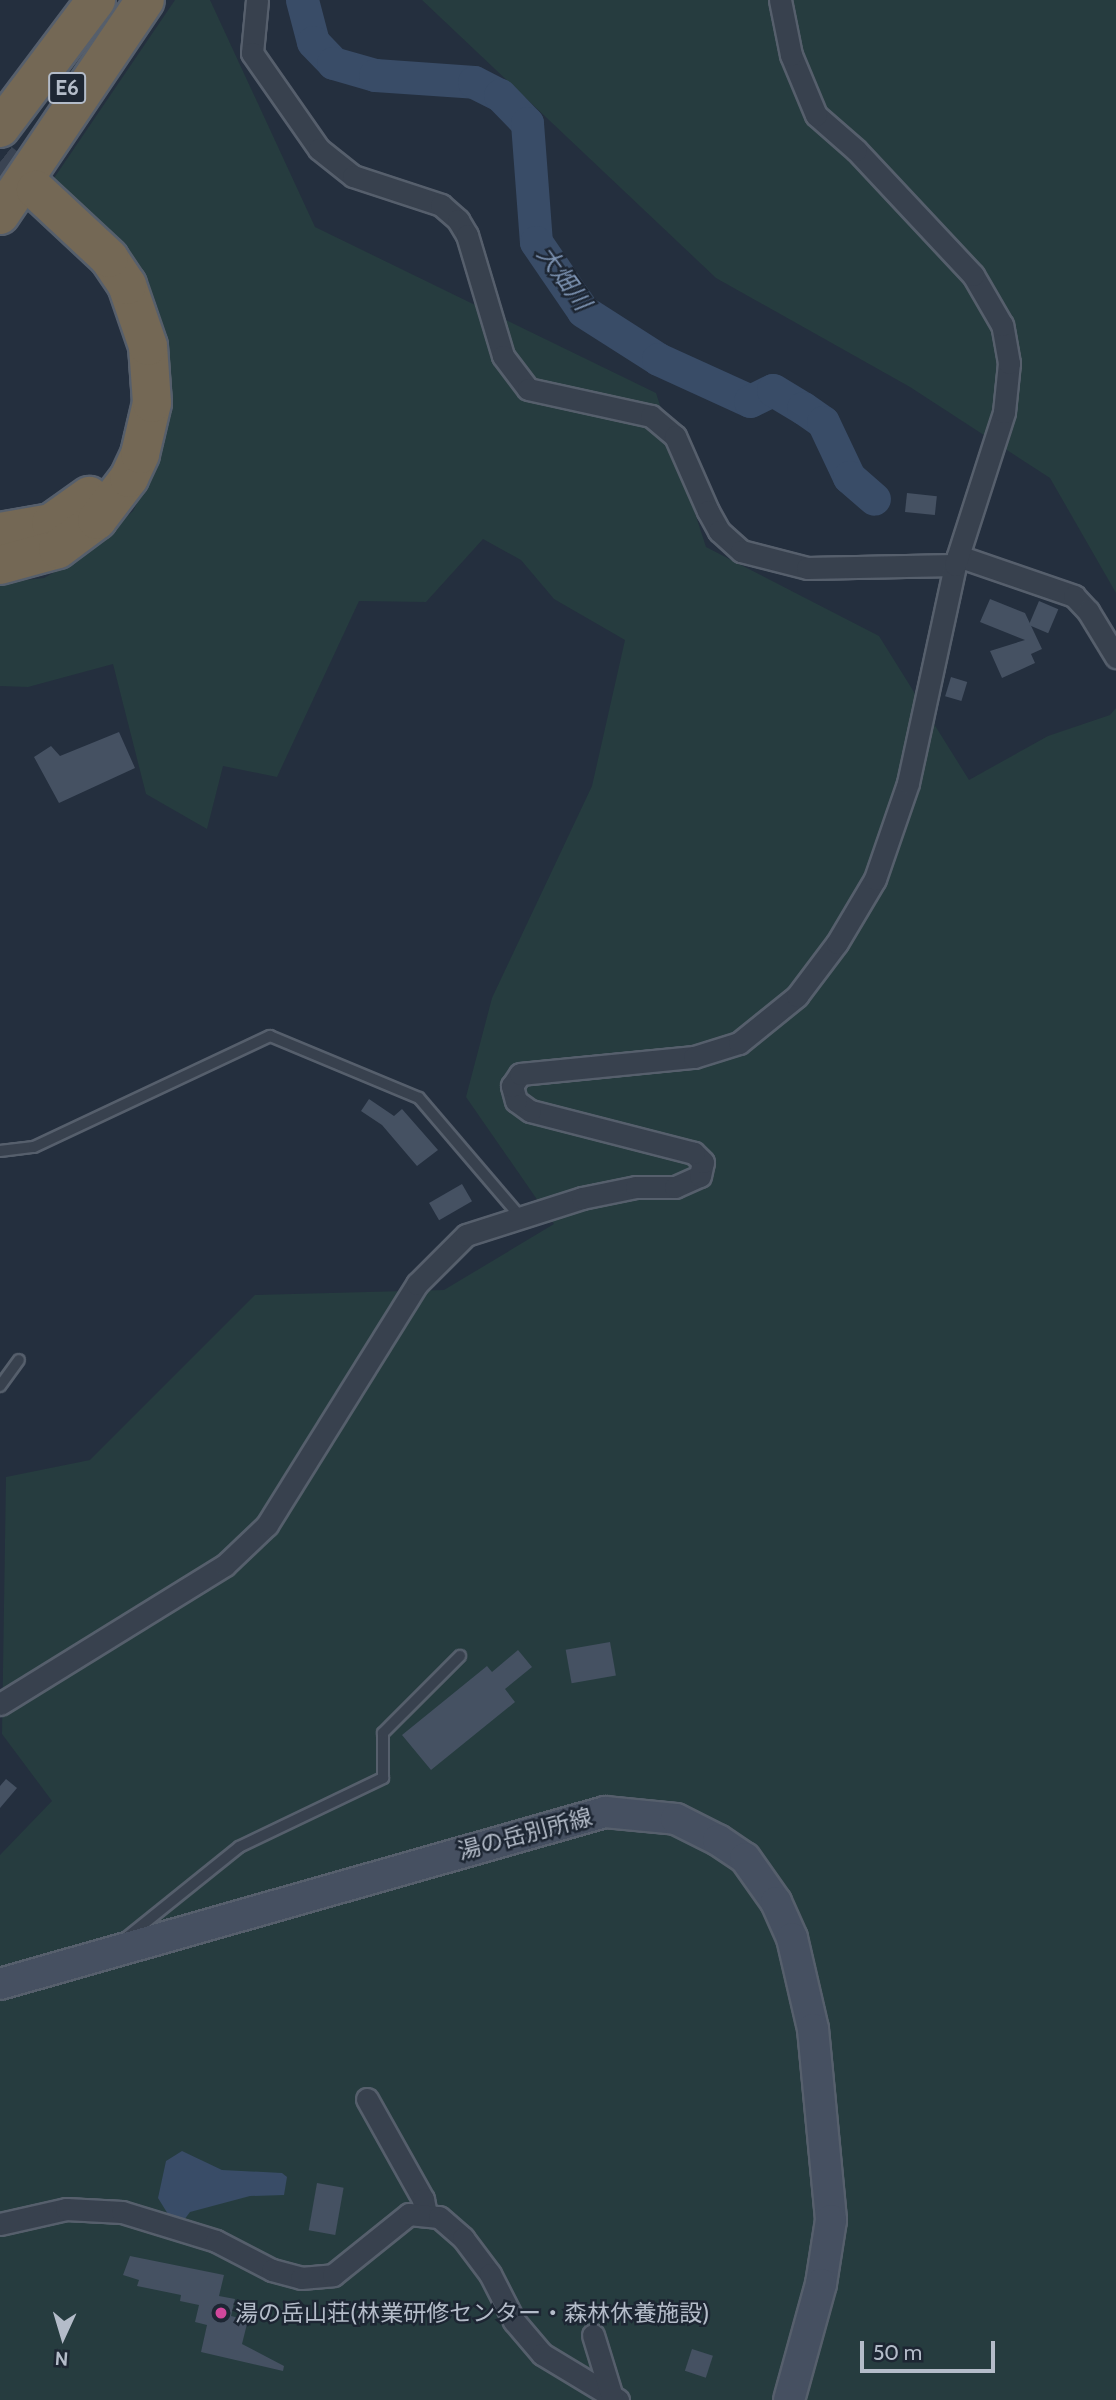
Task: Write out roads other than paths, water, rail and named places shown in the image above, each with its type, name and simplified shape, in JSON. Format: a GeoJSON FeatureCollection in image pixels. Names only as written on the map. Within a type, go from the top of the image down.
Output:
{"type":"FeatureCollection","features":[{"type":"Feature","properties":{"kind":"highway","name":"E6"},"geometry":{"type":"LineString","coordinates":[[0,128],[96,0]]}},
{"type":"Feature","properties":{"kind":"highway","name":"E6"},"geometry":{"type":"LineString","coordinates":[[0,176],[132,0]]}},
{"type":"Feature","properties":{"kind":"highway"},"geometry":{"type":"LineString","coordinates":[[20,204],[145,0]]}},
{"type":"Feature","properties":{"kind":"highway"},"geometry":{"type":"LineString","coordinates":[[0,531],[51,523],[88,498],[116,458],[132,394],[130,353],[118,310],[95,273],[20,204]]}},
{"type":"Feature","properties":{"kind":"highway"},"geometry":{"type":"LineString","coordinates":[[0,565],[58,549],[97,520],[129,478],[141,454],[152,403],[148,346],[127,285],[109,258],[20,204]]}},
{"type":"Feature","properties":{"kind":"main road","name":"湯の岳別所線"},"geometry":{"type":"LineString","coordinates":[[0,1984],[605,1812],[676,1819],[736,1852],[766,1884],[792,1938],[813,2029],[831,2220],[821,2284],[789,2400]]}},
{"type":"Feature","properties":{"kind":"street"},"geometry":{"type":"LineString","coordinates":[[257,0],[252,52],[319,149],[354,176],[441,205],[458,220],[467,235],[503,356],[528,389],[651,416],[676,436],[719,531],[741,551],[807,568],[957,560],[1074,596],[1116,657]]}},
{"type":"Feature","properties":{"kind":"street"},"geometry":{"type":"LineString","coordinates":[[0,1704],[163,1606],[234,1557],[267,1525],[288,1496],[432,1266],[466,1235],[519,1215],[636,1187],[675,1187],[700,1176],[703,1162],[694,1153],[530,1111],[516,1101],[512,1086],[520,1074],[535,1069],[614,1066],[706,1054],[739,1043],[797,996],[837,943],[875,879],[908,783],[957,560],[1004,412],[1009,363],[1002,325],[973,275],[856,150],[817,116],[791,55],[780,0]]}},
{"type":"Feature","properties":{"kind":"street"},"geometry":{"type":"LineString","coordinates":[[367,2099],[423,2199],[426,2214]]}},
{"type":"Feature","properties":{"kind":"street"},"geometry":{"type":"LineString","coordinates":[[0,2224],[66,2209],[122,2212],[216,2241],[272,2270],[301,2278],[333,2275],[409,2214],[439,2217],[463,2238],[490,2274],[514,2321],[542,2354],[615,2399]]}},
{"type":"Feature","properties":{"kind":"street"},"geometry":{"type":"LineString","coordinates":[[593,2335],[615,2399]]}},
{"type":"Feature","properties":{"kind":"lane"},"geometry":{"type":"LineString","coordinates":[[0,1151],[34,1147],[270,1036],[419,1098],[519,1215]]}},
{"type":"Feature","properties":{"kind":"lane"},"geometry":{"type":"LineString","coordinates":[[0,1386],[19,1360]]}},
{"type":"Feature","properties":{"kind":"lane"},"geometry":{"type":"LineString","coordinates":[[105,1955],[239,1847],[383,1778],[383,1733],[460,1656]]}},
{"type":"Feature","properties":{"kind":"water"},"geometry":{"type":"Polygon","coordinates":[[[182,2151],[222,2170],[282,2173],[287,2177],[284,2195],[250,2196],[190,2212],[184,2220],[171,2219],[158,2198],[166,2161],[182,2151]]]}},
{"type":"Feature","properties":{"kind":"waterway","name":"大畑川"},"geometry":{"type":"LineString","coordinates":[[302,0],[313,42],[333,63],[375,75],[474,82],[500,95],[527,123],[536,242],[583,311],[658,359],[750,401],[773,390],[803,408],[823,422],[849,477],[874,499]]}},
{"type":"Feature","properties":{"kind":"tunnel"},"geometry":{"type":"LineString","coordinates":[[0,162],[36,190]]}},
{"type":"Feature","properties":{"kind":"place","name":"湯の岳山荘(林業研修センター・森林休養施設)"},"geometry":{"type":"Point","coordinates":[221,2313]}}]}
